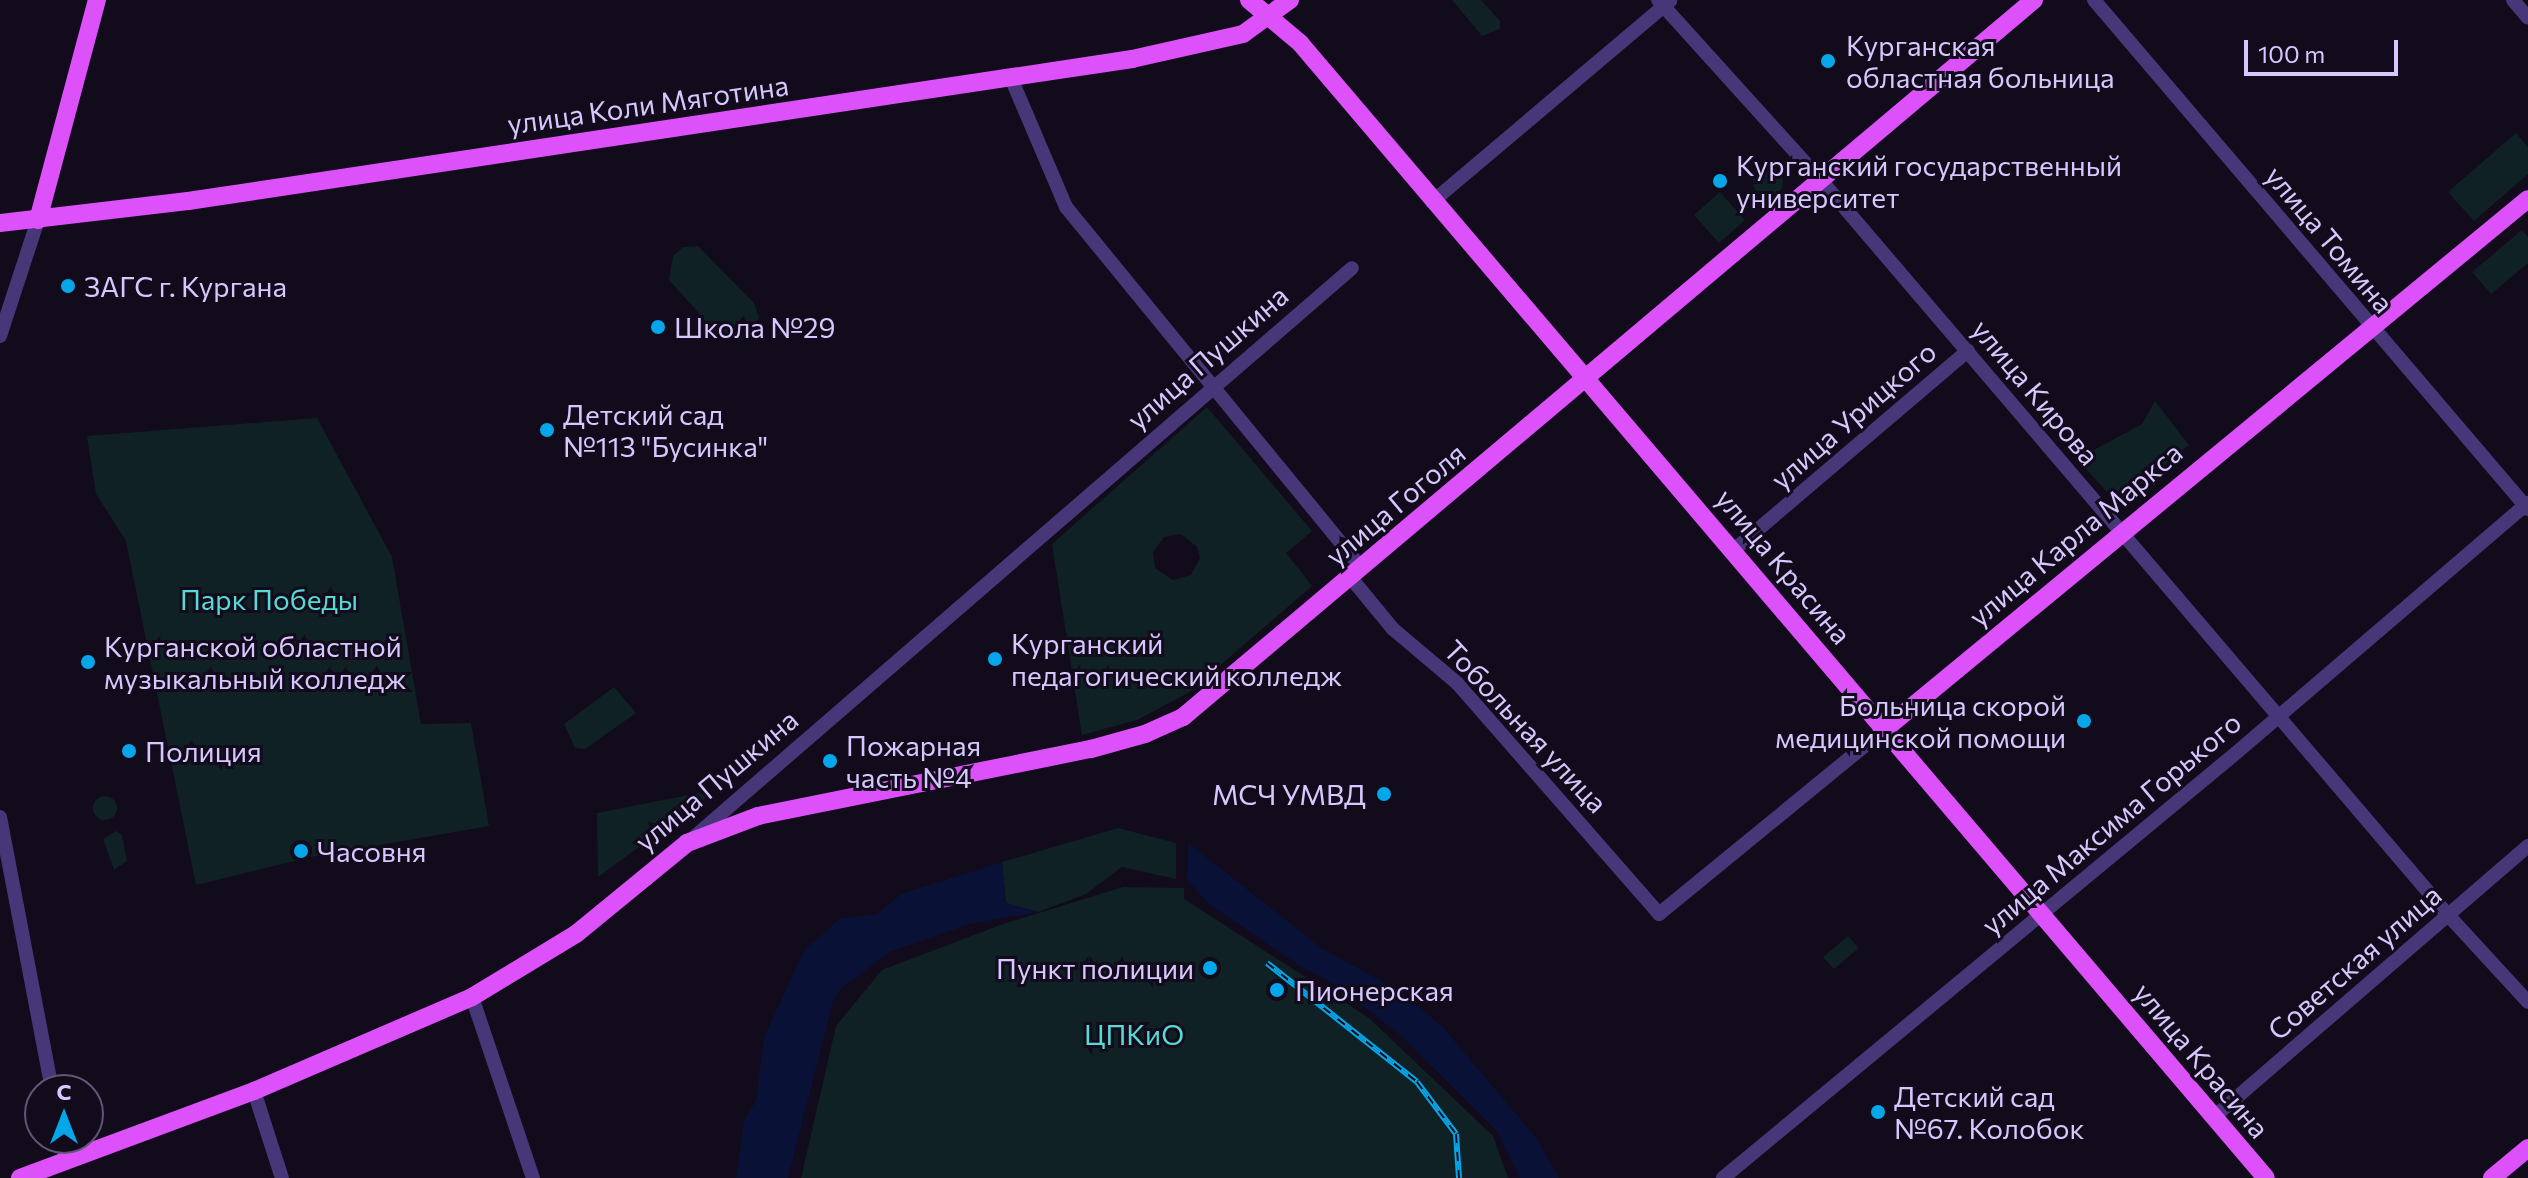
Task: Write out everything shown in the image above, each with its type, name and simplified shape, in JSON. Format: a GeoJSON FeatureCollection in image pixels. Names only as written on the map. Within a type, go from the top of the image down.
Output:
{"type":"FeatureCollection","features":[{"type":"Feature","properties":{"kind":"main road"},"geometry":{"type":"LineString","coordinates":[[38,220],[97,0]]}},
{"type":"Feature","properties":{"kind":"main road","name":"улица Красина"},"geometry":{"type":"LineString","coordinates":[[1249,0],[1300,43],[1432,202],[1735,549],[2266,1178]]}},
{"type":"Feature","properties":{"kind":"main road","name":"улица Коли Мяготина"},"geometry":{"type":"LineString","coordinates":[[0,223],[38,220],[1011,78],[1216,43],[1270,17],[1290,0]]}},
{"type":"Feature","properties":{"kind":"main road","name":"улица Гоголя"},"geometry":{"type":"LineString","coordinates":[[687,843],[758,816],[1145,734],[1216,693],[2034,0]]}},
{"type":"Feature","properties":{"kind":"main road","name":"улица Карла Маркса"},"geometry":{"type":"LineString","coordinates":[[1885,729],[2119,532],[2528,199]]}},
{"type":"Feature","properties":{"kind":"main road","name":"улица Пушкина"},"geometry":{"type":"LineString","coordinates":[[20,1178],[254,1091],[472,997],[576,934],[687,843]]}},
{"type":"Feature","properties":{"kind":"main road"},"geometry":{"type":"LineString","coordinates":[[2492,1178],[2528,1148]]}},
{"type":"Feature","properties":{"kind":"street","name":"улица Томина"},"geometry":{"type":"LineString","coordinates":[[2094,0],[2370,329],[2527,506]]}},
{"type":"Feature","properties":{"kind":"street"},"geometry":{"type":"LineString","coordinates":[[2513,0],[2528,18]]}},
{"type":"Feature","properties":{"kind":"street"},"geometry":{"type":"LineString","coordinates":[[1432,202],[1664,2]]}},
{"type":"Feature","properties":{"kind":"street","name":"улица Кирова"},"geometry":{"type":"LineString","coordinates":[[1664,2],[1968,351],[2119,532],[2281,715],[2448,915],[2528,1002]]}},
{"type":"Feature","properties":{"kind":"street","name":"Тобольная улица"},"geometry":{"type":"LineString","coordinates":[[1011,78],[1066,207],[1356,573],[1393,629],[1457,683],[1659,914]]}},
{"type":"Feature","properties":{"kind":"street"},"geometry":{"type":"LineString","coordinates":[[0,336],[38,220]]}},
{"type":"Feature","properties":{"kind":"street","name":"улица Пушкина"},"geometry":{"type":"LineString","coordinates":[[687,843],[1352,268]]}},
{"type":"Feature","properties":{"kind":"street","name":"улица Урицкого"},"geometry":{"type":"LineString","coordinates":[[1735,549],[1968,351]]}},
{"type":"Feature","properties":{"kind":"street","name":"улица Максима Горького"},"geometry":{"type":"LineString","coordinates":[[1723,1178],[2039,912],[2281,715],[2527,506]]}},
{"type":"Feature","properties":{"kind":"street","name":"улица Карла Маркса"},"geometry":{"type":"LineString","coordinates":[[1659,914],[1885,729]]}},
{"type":"Feature","properties":{"kind":"street"},"geometry":{"type":"LineString","coordinates":[[0,817],[49,1074]]}},
{"type":"Feature","properties":{"kind":"street","name":"Советская улица"},"geometry":{"type":"LineString","coordinates":[[2214,1117],[2528,846]]}},
{"type":"Feature","properties":{"kind":"street"},"geometry":{"type":"LineString","coordinates":[[472,997],[533,1178]]}},
{"type":"Feature","properties":{"kind":"street"},"geometry":{"type":"LineString","coordinates":[[254,1091],[282,1178]]}},
{"type":"Feature","properties":{"kind":"street"},"geometry":{"type":"LineString","coordinates":[[64,1154],[65,1159]]}},
{"type":"Feature","properties":{"kind":"green space"},"geometry":{"type":"Polygon","coordinates":[[[1452,0],[1481,0],[1500,21],[1500,29],[1482,36],[1452,0]]]}},
{"type":"Feature","properties":{"kind":"green space"},"geometry":{"type":"Polygon","coordinates":[[[2516,133],[2528,147],[2528,174],[2474,221],[2448,192],[2516,133]]]}},
{"type":"Feature","properties":{"kind":"green space"},"geometry":{"type":"Polygon","coordinates":[[[1768,167],[1779,171],[1783,182],[1779,193],[1768,197],[1757,193],[1753,182],[1757,171],[1768,167]]]}},
{"type":"Feature","properties":{"kind":"green space"},"geometry":{"type":"Polygon","coordinates":[[[1720,192],[1745,220],[1719,243],[1694,215],[1720,192]]]}},
{"type":"Feature","properties":{"kind":"green space"},"geometry":{"type":"Polygon","coordinates":[[[2522,230],[2528,237],[2528,263],[2491,294],[2472,272],[2522,230]]]}},
{"type":"Feature","properties":{"kind":"green space"},"geometry":{"type":"Polygon","coordinates":[[[698,246],[754,303],[759,318],[744,340],[722,339],[669,280],[673,256],[683,247],[698,246]]]}},
{"type":"Feature","properties":{"kind":"green space"},"geometry":{"type":"Polygon","coordinates":[[[2155,401],[2189,445],[2117,503],[2077,459],[2142,424],[2155,401]]]}},
{"type":"Feature","properties":{"kind":"green space"},"geometry":{"type":"Polygon","coordinates":[[[1207,407],[1312,531],[1286,553],[1312,586],[1188,693],[1137,720],[1082,735],[1052,544],[1207,407]],[[1181,534],[1164,537],[1153,552],[1155,568],[1173,580],[1191,575],[1200,558],[1197,547],[1181,534]]]}},
{"type":"Feature","properties":{"kind":"green space","name":"Парк Победы"},"geometry":{"type":"Polygon","coordinates":[[[317,418],[392,557],[421,724],[471,723],[489,826],[311,857],[196,885],[126,541],[96,494],[87,436],[317,418]]]}},
{"type":"Feature","properties":{"kind":"green space"},"geometry":{"type":"Polygon","coordinates":[[[614,687],[636,713],[585,749],[575,748],[564,724],[614,687]]]}},
{"type":"Feature","properties":{"kind":"green space"},"geometry":{"type":"Polygon","coordinates":[[[704,792],[707,797],[598,877],[597,813],[704,792]]]}},
{"type":"Feature","properties":{"kind":"green space"},"geometry":{"type":"Polygon","coordinates":[[[105,796],[114,799],[117,808],[114,817],[105,820],[96,817],[93,808],[96,799],[105,796]]]}},
{"type":"Feature","properties":{"kind":"green space"},"geometry":{"type":"Polygon","coordinates":[[[1118,828],[1176,843],[1176,879],[1122,867],[1086,894],[1038,912],[1006,903],[1002,862],[1118,828]]]}},
{"type":"Feature","properties":{"kind":"green space"},"geometry":{"type":"Polygon","coordinates":[[[116,831],[122,835],[127,861],[114,870],[103,839],[116,831]]]}},
{"type":"Feature","properties":{"kind":"green space","name":"ЦПКиО"},"geometry":{"type":"Polygon","coordinates":[[[1123,887],[1184,888],[1184,899],[1369,1018],[1493,1136],[1508,1178],[801,1178],[836,1026],[882,970],[1000,925],[1123,887]]]}},
{"type":"Feature","properties":{"kind":"green space"},"geometry":{"type":"Polygon","coordinates":[[[1848,936],[1859,948],[1834,969],[1823,957],[1848,936]]]}},
{"type":"Feature","properties":{"kind":"shaded area"},"geometry":{"type":"Polygon","coordinates":[[[1188,843],[1323,949],[1398,990],[1442,1026],[1538,1140],[1559,1178],[1520,1178],[1496,1130],[1400,1035],[1338,986],[1303,968],[1210,905],[1187,880],[1188,843]]]}},
{"type":"Feature","properties":{"kind":"shaded area"},"geometry":{"type":"Polygon","coordinates":[[[1002,862],[1006,903],[1038,912],[970,924],[889,952],[842,988],[833,1001],[788,1178],[736,1178],[744,1120],[756,1101],[764,1037],[805,949],[841,918],[877,914],[901,894],[1002,862]]]}},
{"type":"Feature","properties":{"kind":"railway"},"geometry":{"type":"LineString","coordinates":[[1267,963],[1417,1082],[1456,1134],[1459,1178]]}},
{"type":"Feature","properties":{"kind":"place","name":"Курганская областная больница"},"geometry":{"type":"Point","coordinates":[1828,61]}},
{"type":"Feature","properties":{"kind":"place","name":"Курганский государственный университет"},"geometry":{"type":"Point","coordinates":[1720,181]}},
{"type":"Feature","properties":{"kind":"place","name":"ЗАГС г. Кургана"},"geometry":{"type":"Point","coordinates":[68,286]}},
{"type":"Feature","properties":{"kind":"place","name":"Школа №29"},"geometry":{"type":"Point","coordinates":[658,327]}},
{"type":"Feature","properties":{"kind":"place","name":"Детский сад №113 \"Бусинка\""},"geometry":{"type":"Point","coordinates":[547,430]}},
{"type":"Feature","properties":{"kind":"place","name":"Курганский педагогический колледж"},"geometry":{"type":"Point","coordinates":[995,659]}},
{"type":"Feature","properties":{"kind":"place","name":"Курганской областной музыкальный колледж"},"geometry":{"type":"Point","coordinates":[88,662]}},
{"type":"Feature","properties":{"kind":"place","name":"Больница скорой медицинской помощи"},"geometry":{"type":"Point","coordinates":[2084,721]}},
{"type":"Feature","properties":{"kind":"place","name":"Полиция"},"geometry":{"type":"Point","coordinates":[129,751]}},
{"type":"Feature","properties":{"kind":"place","name":"Пожарная часть №4"},"geometry":{"type":"Point","coordinates":[830,761]}},
{"type":"Feature","properties":{"kind":"place","name":"МСЧ УМВД"},"geometry":{"type":"Point","coordinates":[1384,794]}},
{"type":"Feature","properties":{"kind":"place","name":"Часовня"},"geometry":{"type":"Point","coordinates":[301,851]}},
{"type":"Feature","properties":{"kind":"place","name":"Пункт полиции"},"geometry":{"type":"Point","coordinates":[1210,968]}},
{"type":"Feature","properties":{"kind":"place","name":"Пионерская"},"geometry":{"type":"Point","coordinates":[1277,990]}},
{"type":"Feature","properties":{"kind":"place","name":"Детский сад №67. Колобок"},"geometry":{"type":"Point","coordinates":[1878,1112]}}]}
